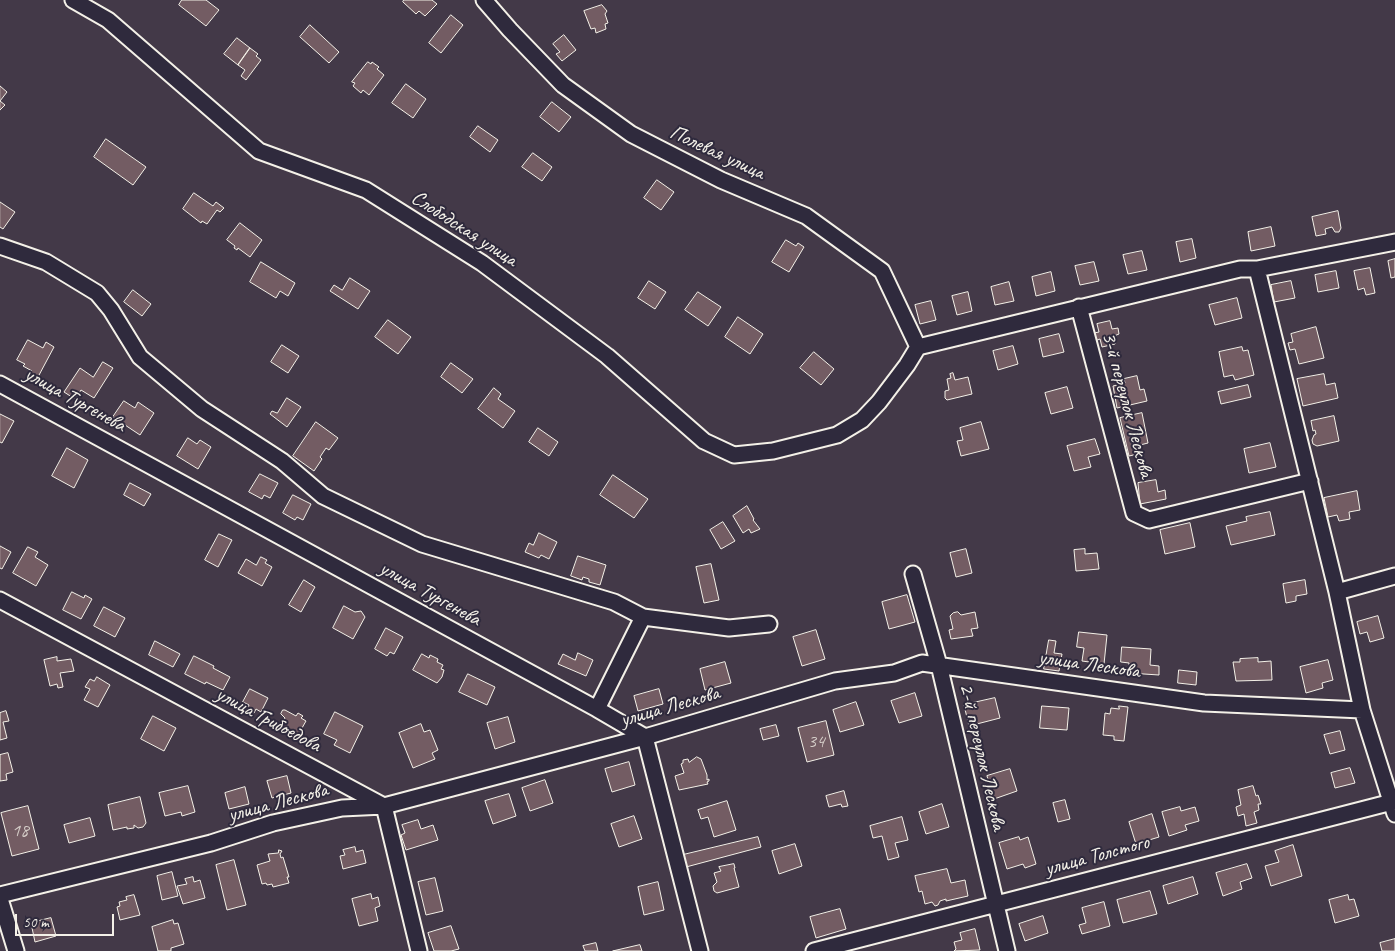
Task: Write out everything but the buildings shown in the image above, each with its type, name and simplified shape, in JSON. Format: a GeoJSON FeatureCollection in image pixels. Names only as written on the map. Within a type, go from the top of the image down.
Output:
{"type":"FeatureCollection","features":[{"type":"Feature","properties":{"kind":"street","name":"Слободская улица"},"geometry":{"type":"LineString","coordinates":[[74,0],[108,20],[259,151],[366,190],[482,263],[607,356],[704,441],[734,455],[773,451],[837,435],[862,420],[879,402],[918,347]]}},
{"type":"Feature","properties":{"kind":"street","name":"Полевая улица"},"geometry":{"type":"LineString","coordinates":[[484,0],[563,85],[631,134],[721,180],[806,216],[882,271],[918,347]]}},
{"type":"Feature","properties":{"kind":"street","name":"3-й переулок Лескова"},"geometry":{"type":"LineString","coordinates":[[918,347],[1240,270],[1257,269],[1395,242]]}},
{"type":"Feature","properties":{"kind":"street"},"geometry":{"type":"LineString","coordinates":[[0,246],[46,262],[97,293],[111,310],[140,357],[202,409],[282,461],[323,496],[422,544],[614,602],[642,617],[729,628],[769,624]]}},
{"type":"Feature","properties":{"kind":"street"},"geometry":{"type":"LineString","coordinates":[[1257,269],[1337,592],[1362,710],[1394,808]]}},
{"type":"Feature","properties":{"kind":"street","name":"3-й переулок Лескова"},"geometry":{"type":"LineString","coordinates":[[1079,308],[1134,513],[1149,520],[1310,481]]}},
{"type":"Feature","properties":{"kind":"street","name":"улица Тургенева"},"geometry":{"type":"LineString","coordinates":[[0,384],[597,708],[645,737]]}},
{"type":"Feature","properties":{"kind":"street","name":"2-й переулок Лескова"},"geometry":{"type":"LineString","coordinates":[[913,574],[939,665],[1007,951]]}},
{"type":"Feature","properties":{"kind":"street"},"geometry":{"type":"LineString","coordinates":[[1337,592],[1395,576]]}},
{"type":"Feature","properties":{"kind":"street","name":"улица Грибоедова"},"geometry":{"type":"LineString","coordinates":[[0,600],[384,806]]}},
{"type":"Feature","properties":{"kind":"street"},"geometry":{"type":"LineString","coordinates":[[597,708],[642,617]]}},
{"type":"Feature","properties":{"kind":"street","name":"улица Лескова"},"geometry":{"type":"LineString","coordinates":[[0,895],[211,843],[273,823],[342,808],[384,806],[645,737],[835,681],[894,673],[922,663],[1204,702],[1362,710]]}},
{"type":"Feature","properties":{"kind":"street"},"geometry":{"type":"LineString","coordinates":[[645,737],[700,951]]}},
{"type":"Feature","properties":{"kind":"street"},"geometry":{"type":"LineString","coordinates":[[384,806],[419,951]]}},
{"type":"Feature","properties":{"kind":"street","name":"улица Толстого"},"geometry":{"type":"LineString","coordinates":[[814,951],[1394,808]]}},
{"type":"Feature","properties":{"kind":"street"},"geometry":{"type":"LineString","coordinates":[[0,899],[16,951]]}}]}
